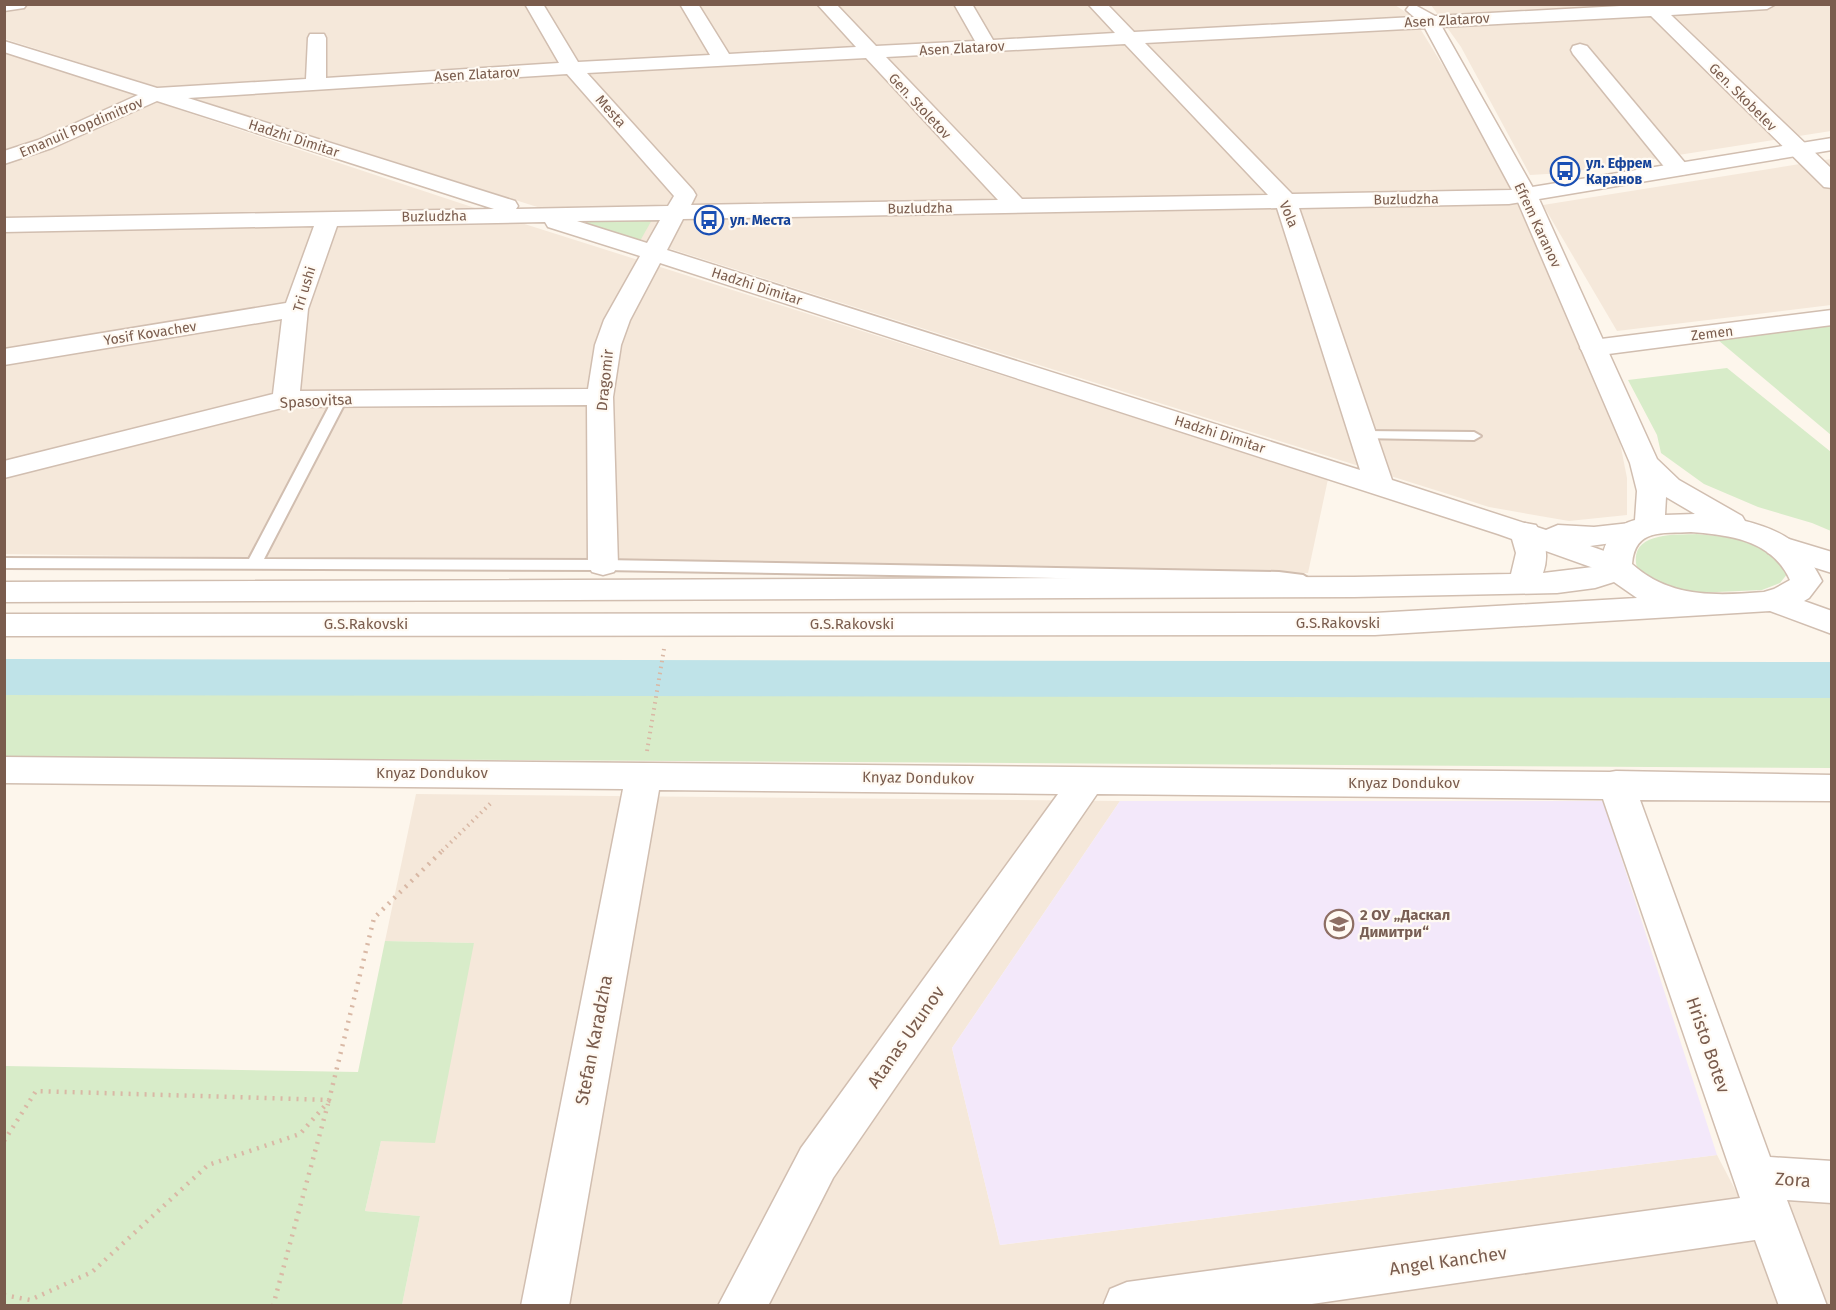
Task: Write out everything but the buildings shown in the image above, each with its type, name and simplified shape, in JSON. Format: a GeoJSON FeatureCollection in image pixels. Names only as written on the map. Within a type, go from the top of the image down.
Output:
{"type":"FeatureCollection","features":[{"type":"Feature","properties":{"kind":"street"},"geometry":{"type":"LineString","coordinates":[[4,6],[18,4]]}},
{"type":"Feature","properties":{"kind":"street","name":"Mesta"},"geometry":{"type":"LineString","coordinates":[[534,4],[572,68],[685,195],[676,212]]}},
{"type":"Feature","properties":{"kind":"street"},"geometry":{"type":"LineString","coordinates":[[689,4],[723,60]]}},
{"type":"Feature","properties":{"kind":"street","name":"Gen. Stoletov"},"geometry":{"type":"LineString","coordinates":[[826,4],[1016,206]]}},
{"type":"Feature","properties":{"kind":"street"},"geometry":{"type":"LineString","coordinates":[[963,4],[988,47]]}},
{"type":"Feature","properties":{"kind":"street","name":"Vola"},"geometry":{"type":"LineString","coordinates":[[1097,4],[1286,201],[1379,485]]}},
{"type":"Feature","properties":{"kind":"street","name":"Efrem Karanov"},"geometry":{"type":"LineString","coordinates":[[1406,4],[1430,21],[1526,195],[1644,463]]}},
{"type":"Feature","properties":{"kind":"street","name":"Asen Zlatarov"},"geometry":{"type":"LineString","coordinates":[[157,94],[572,68],[1767,4]]}},
{"type":"Feature","properties":{"kind":"street","name":"Gen. Skobelev"},"geometry":{"type":"LineString","coordinates":[[1656,10],[1832,182]]}},
{"type":"Feature","properties":{"kind":"street"},"geometry":{"type":"LineString","coordinates":[[1253,11],[1274,30]]}},
{"type":"Feature","properties":{"kind":"street"},"geometry":{"type":"LineString","coordinates":[[316,83],[317,38]]}},
{"type":"Feature","properties":{"kind":"street","name":"Hadzhi Dimitar"},"geometry":{"type":"LineString","coordinates":[[4,46],[1517,530]]}},
{"type":"Feature","properties":{"kind":"street"},"geometry":{"type":"LineString","coordinates":[[1580,50],[1678,169]]}},
{"type":"Feature","properties":{"kind":"street","name":"Emanuil Popdimitrov"},"geometry":{"type":"LineString","coordinates":[[4,158],[45,144],[157,94]]}},
{"type":"Feature","properties":{"kind":"street","name":"Buzludzha"},"geometry":{"type":"LineString","coordinates":[[4,225],[1509,197],[1832,144]]}},
{"type":"Feature","properties":{"kind":"street","name":"Dragomir"},"geometry":{"type":"LineString","coordinates":[[603,565],[600,397],[610,337],[676,212]]}},
{"type":"Feature","properties":{"kind":"street","name":"Tri ushi"},"geometry":{"type":"LineString","coordinates":[[286,399],[296,309],[328,218]]}},
{"type":"Feature","properties":{"kind":"street","name":"Yosif Kovachev"},"geometry":{"type":"LineString","coordinates":[[4,357],[296,309]]}},
{"type":"Feature","properties":{"kind":"street","name":"Zemen"},"geometry":{"type":"LineString","coordinates":[[1593,348],[1832,317]]}},
{"type":"Feature","properties":{"kind":"street","name":"Spasovitsa"},"geometry":{"type":"LineString","coordinates":[[4,470],[286,399],[600,397]]}},
{"type":"Feature","properties":{"kind":"street"},"geometry":{"type":"LineString","coordinates":[[1644,463],[1669,486],[1709,511],[1771,540],[1794,558],[1832,604]]}},
{"type":"Feature","properties":{"kind":"street"},"geometry":{"type":"LineString","coordinates":[[1618,568],[1616,549],[1640,529],[1652,491],[1644,463]]}},
{"type":"Feature","properties":{"kind":"street"},"geometry":{"type":"LineString","coordinates":[[1517,530],[1578,537],[1608,537],[1640,529],[1691,523],[1744,529]]}},
{"type":"Feature","properties":{"kind":"street"},"geometry":{"type":"LineString","coordinates":[[1517,530],[1618,568],[1654,594],[1700,605]]}},
{"type":"Feature","properties":{"kind":"street"},"geometry":{"type":"LineString","coordinates":[[1517,530],[1533,553],[1532,564],[1522,584]]}},
{"type":"Feature","properties":{"kind":"street"},"geometry":{"type":"LineString","coordinates":[[1779,546],[1832,563]]}},
{"type":"Feature","properties":{"kind":"street"},"geometry":{"type":"LineString","coordinates":[[4,592],[1354,587],[1557,584],[1595,578],[1618,568]]}},
{"type":"Feature","properties":{"kind":"street"},"geometry":{"type":"LineString","coordinates":[[1774,601],[1814,583]]}},
{"type":"Feature","properties":{"kind":"street"},"geometry":{"type":"LineString","coordinates":[[1774,601],[1832,623]]}},
{"type":"Feature","properties":{"kind":"street","name":"G.S.Rakovski"},"geometry":{"type":"LineString","coordinates":[[4,625],[1375,624],[1774,601]]}},
{"type":"Feature","properties":{"kind":"street","name":"Knyaz Dondukov"},"geometry":{"type":"LineString","coordinates":[[4,770],[521,774],[646,758],[1088,780],[1832,788]]}},
{"type":"Feature","properties":{"kind":"street","name":"Stefan Karadzha"},"geometry":{"type":"LineString","coordinates":[[545,1305],[646,758]]}},
{"type":"Feature","properties":{"kind":"street","name":"Atanas Uzunov"},"geometry":{"type":"LineString","coordinates":[[742,1305],[817,1163],[1088,780]]}},
{"type":"Feature","properties":{"kind":"street","name":"Hristo Botev"},"geometry":{"type":"LineString","coordinates":[[1616,784],[1762,1197],[1803,1305]]}},
{"type":"Feature","properties":{"kind":"street","name":"Zora"},"geometry":{"type":"LineString","coordinates":[[1762,1197],[1832,1182]]}},
{"type":"Feature","properties":{"kind":"street","name":"Angel Kanchev"},"geometry":{"type":"LineString","coordinates":[[1127,1305],[1314,1293],[1762,1197]]}},
{"type":"Feature","properties":{"kind":"lane"},"geometry":{"type":"LineString","coordinates":[[254,564],[340,399]]}},
{"type":"Feature","properties":{"kind":"lane"},"geometry":{"type":"LineString","coordinates":[[1363,435],[1474,436]]}},
{"type":"Feature","properties":{"kind":"lane"},"geometry":{"type":"LineString","coordinates":[[4,563],[603,565],[1279,577],[1354,587]]}},
{"type":"Feature","properties":{"kind":"path"},"geometry":{"type":"LineString","coordinates":[[646,758],[664,650]]}},
{"type":"Feature","properties":{"kind":"path"},"geometry":{"type":"LineString","coordinates":[[273,1305],[329,1100],[374,918],[521,774]]}},
{"type":"Feature","properties":{"kind":"path"},"geometry":{"type":"LineString","coordinates":[[4,1141],[36,1090],[329,1100]]}},
{"type":"Feature","properties":{"kind":"path"},"geometry":{"type":"LineString","coordinates":[[4,1295],[30,1300],[92,1272],[208,1165],[300,1134],[329,1100]]}},
{"type":"Feature","properties":{"kind":"shaded area"},"geometry":{"type":"Polygon","coordinates":[[[5,4],[1395,5],[1413,17],[1517,186],[1615,417],[1627,478],[1627,515],[1569,521],[1489,507],[5,39],[5,4]]]}},
{"type":"Feature","properties":{"kind":"shaded area"},"geometry":{"type":"Polygon","coordinates":[[[1431,5],[1831,5],[1831,131],[1564,173],[1530,175],[1461,47],[1431,5]]]}},
{"type":"Feature","properties":{"kind":"shaded area"},"geometry":{"type":"Polygon","coordinates":[[[5,52],[487,212],[1328,479],[1308,573],[5,554],[5,52]]]}},
{"type":"Feature","properties":{"kind":"shaded area"},"geometry":{"type":"Polygon","coordinates":[[[1831,159],[1831,305],[1617,331],[1543,205],[1831,159]]]}},
{"type":"Feature","properties":{"kind":"shaded area"},"geometry":{"type":"Polygon","coordinates":[[[416,794],[1120,801],[952,1048],[1000,1245],[1717,1155],[1738,1195],[1831,1201],[1831,1305],[402,1305],[420,1216],[365,1211],[381,1141],[474,943],[385,941],[416,794]]]}},
{"type":"Feature","properties":{"kind":"shaded area","name":"2 ОУ „Даскал Димитри“"},"geometry":{"type":"Polygon","coordinates":[[[1120,801],[1603,801],[1717,1155],[1000,1245],[952,1048],[1120,801]]]}},
{"type":"Feature","properties":{"kind":"green space"},"geometry":{"type":"Polygon","coordinates":[[[653,218],[640,241],[586,223],[588,219],[653,218]]]}},
{"type":"Feature","properties":{"kind":"green space"},"geometry":{"type":"Polygon","coordinates":[[[1831,324],[1831,435],[1718,340],[1831,324]]]}},
{"type":"Feature","properties":{"kind":"green space"},"geometry":{"type":"Polygon","coordinates":[[[1727,368],[1831,452],[1831,531],[1758,507],[1704,484],[1661,453],[1657,435],[1628,380],[1727,368]]]}},
{"type":"Feature","properties":{"kind":"green space"},"geometry":{"type":"Polygon","coordinates":[[[1697,534],[1748,542],[1769,553],[1788,573],[1780,583],[1762,590],[1695,593],[1669,588],[1637,568],[1636,556],[1639,548],[1646,542],[1665,536],[1697,534]]]}},
{"type":"Feature","properties":{"kind":"green space"},"geometry":{"type":"Polygon","coordinates":[[[5,677],[1831,680],[1831,768],[5,757],[5,677]]]}},
{"type":"Feature","properties":{"kind":"green space"},"geometry":{"type":"Polygon","coordinates":[[[385,941],[474,943],[435,1143],[381,1141],[365,1211],[420,1216],[402,1305],[5,1305],[5,1066],[358,1072],[385,941]]]}},
{"type":"Feature","properties":{"kind":"waterway"},"geometry":{"type":"LineString","coordinates":[[4,677],[1832,680]]}},
{"type":"Feature","properties":{"kind":"place","name":"ул. Ефрем Каранов"},"geometry":{"type":"Point","coordinates":[1565,171]}},
{"type":"Feature","properties":{"kind":"place","name":"ул. Места"},"geometry":{"type":"Point","coordinates":[709,220]}},
{"type":"Feature","properties":{"kind":"place","name":"2 ОУ „Даскал Димитри“"},"geometry":{"type":"Point","coordinates":[1339,924]}}]}
